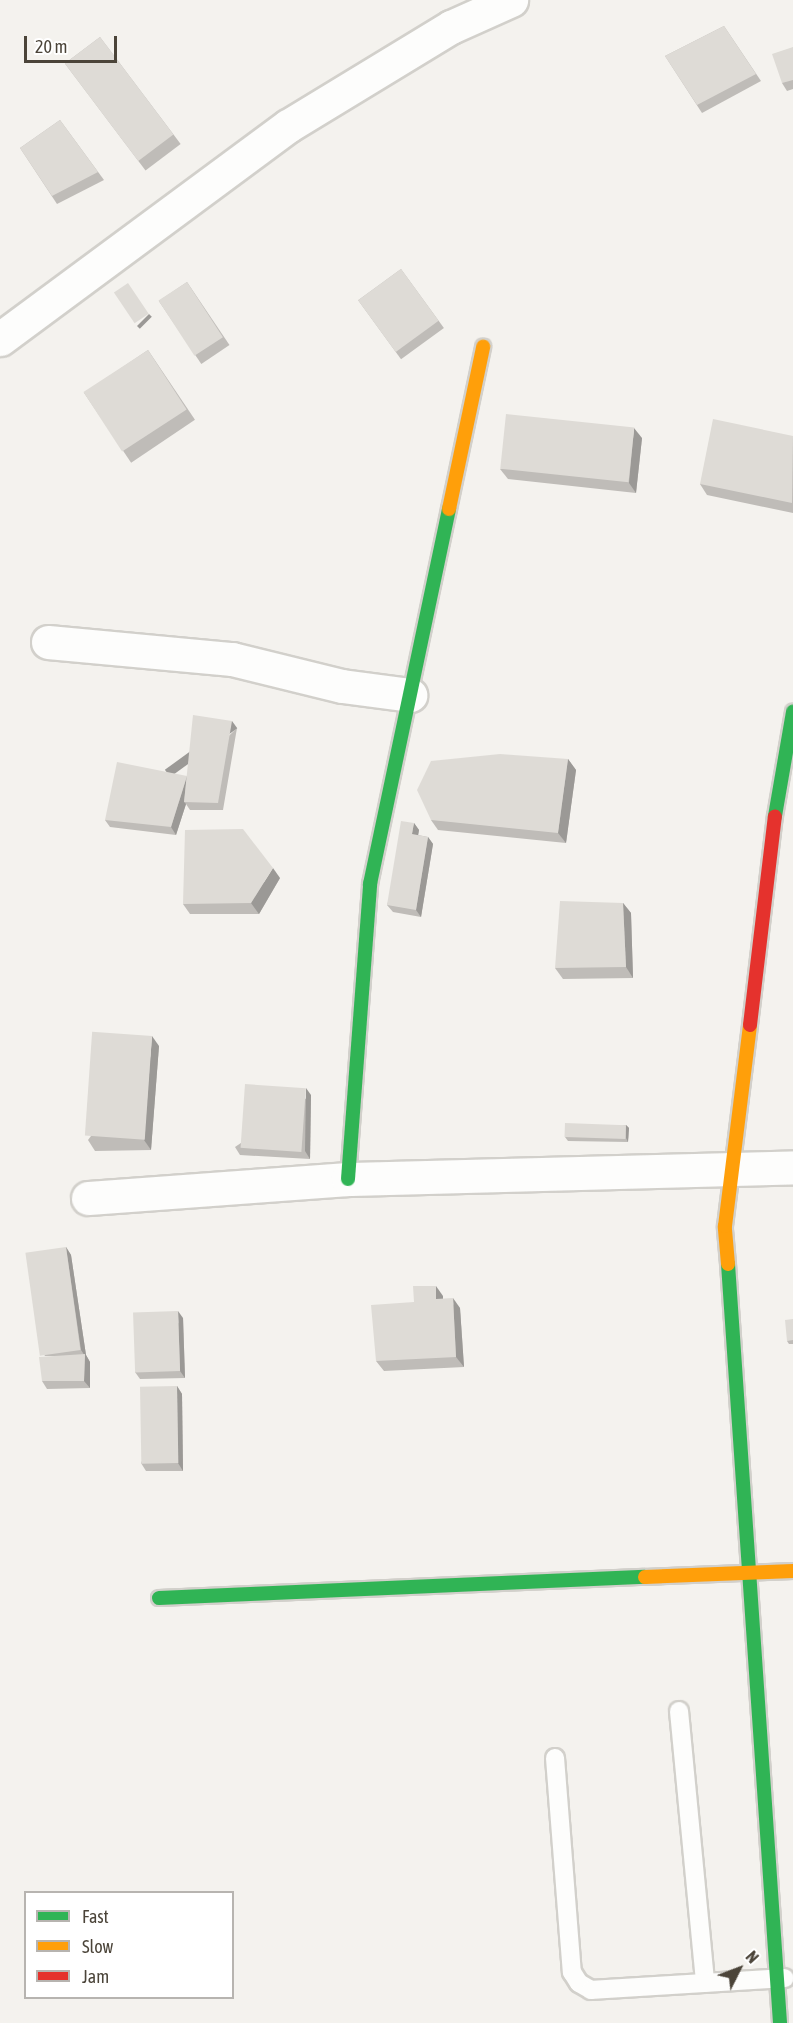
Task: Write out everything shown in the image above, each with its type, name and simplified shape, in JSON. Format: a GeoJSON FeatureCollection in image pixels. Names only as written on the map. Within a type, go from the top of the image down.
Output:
{"type":"FeatureCollection","features":[{"type":"Feature","properties":{"kind":"street"},"geometry":{"type":"LineString","coordinates":[[0,339],[288,126],[451,27],[511,0]]}},
{"type":"Feature","properties":{"kind":"street"},"geometry":{"type":"LineString","coordinates":[[348,1179],[370,884],[483,347]]}},
{"type":"Feature","properties":{"kind":"street"},"geometry":{"type":"LineString","coordinates":[[48,642],[232,659],[342,686],[410,695]]}},
{"type":"Feature","properties":{"kind":"street"},"geometry":{"type":"LineString","coordinates":[[780,2023],[785,1978],[746,1573],[725,1226],[729,1172],[785,791],[793,712]]}},
{"type":"Feature","properties":{"kind":"street"},"geometry":{"type":"LineString","coordinates":[[88,1198],[348,1179],[729,1172],[793,1167]]}},
{"type":"Feature","properties":{"kind":"street"},"geometry":{"type":"LineString","coordinates":[[159,1598],[793,1571]]}},
{"type":"Feature","properties":{"kind":"lane"},"geometry":{"type":"LineString","coordinates":[[679,1711],[705,1983]]}},
{"type":"Feature","properties":{"kind":"lane"},"geometry":{"type":"LineString","coordinates":[[555,1758],[572,1972],[579,1983],[591,1990],[785,1978]]}},
{"type":"Feature","properties":{"kind":"building"},"geometry":{"type":"Polygon","coordinates":[[[724,26],[756,74],[697,105],[665,56],[724,26]]]}},
{"type":"Feature","properties":{"kind":"building"},"geometry":{"type":"Polygon","coordinates":[[[100,37],[173,134],[138,161],[65,63],[100,37]]]}},
{"type":"Feature","properties":{"kind":"building"},"geometry":{"type":"Polygon","coordinates":[[[793,47],[793,80],[782,83],[772,54],[793,47]]]}},
{"type":"Feature","properties":{"kind":"building"},"geometry":{"type":"Polygon","coordinates":[[[60,120],[98,172],[52,196],[20,148],[60,120]]]}},
{"type":"Feature","properties":{"kind":"building"},"geometry":{"type":"Polygon","coordinates":[[[401,269],[439,321],[396,352],[358,300],[401,269]]]}},
{"type":"Feature","properties":{"kind":"building"},"geometry":{"type":"Polygon","coordinates":[[[187,282],[223,337],[194,356],[158,301],[187,282]]]}},
{"type":"Feature","properties":{"kind":"building"},"geometry":{"type":"Polygon","coordinates":[[[128,283],[149,314],[135,323],[114,293],[128,283]]]}},
{"type":"Feature","properties":{"kind":"building"},"geometry":{"type":"Polygon","coordinates":[[[148,350],[187,410],[122,451],[83,392],[148,350]]]}},
{"type":"Feature","properties":{"kind":"building"},"geometry":{"type":"Polygon","coordinates":[[[506,414],[634,427],[629,482],[500,469],[506,414]]]}},
{"type":"Feature","properties":{"kind":"building"},"geometry":{"type":"Polygon","coordinates":[[[713,419],[793,436],[792,503],[700,484],[713,419]]]}},
{"type":"Feature","properties":{"kind":"building"},"geometry":{"type":"Polygon","coordinates":[[[193,715],[232,721],[218,803],[184,802],[193,715]]]}},
{"type":"Feature","properties":{"kind":"building"},"geometry":{"type":"Polygon","coordinates":[[[500,754],[568,759],[558,833],[431,820],[417,790],[431,761],[500,754]]]}},
{"type":"Feature","properties":{"kind":"building"},"geometry":{"type":"Polygon","coordinates":[[[117,762],[187,776],[171,827],[105,820],[117,762]]]}},
{"type":"Feature","properties":{"kind":"building"},"geometry":{"type":"Polygon","coordinates":[[[401,821],[414,823],[412,834],[428,837],[416,910],[387,905],[401,821]]]}},
{"type":"Feature","properties":{"kind":"building"},"geometry":{"type":"Polygon","coordinates":[[[243,829],[273,868],[251,903],[183,904],[185,830],[243,829]]]}},
{"type":"Feature","properties":{"kind":"building"},"geometry":{"type":"Polygon","coordinates":[[[560,901],[623,903],[626,967],[555,968],[560,901]]]}},
{"type":"Feature","properties":{"kind":"building"},"geometry":{"type":"Polygon","coordinates":[[[92,1032],[152,1036],[145,1140],[85,1136],[92,1032]]]}},
{"type":"Feature","properties":{"kind":"building"},"geometry":{"type":"Polygon","coordinates":[[[245,1084],[306,1088],[301,1152],[241,1148],[245,1084]]]}},
{"type":"Feature","properties":{"kind":"building"},"geometry":{"type":"Polygon","coordinates":[[[565,1123],[626,1125],[625,1139],[565,1137],[565,1123]]]}},
{"type":"Feature","properties":{"kind":"building"},"geometry":{"type":"Polygon","coordinates":[[[66,1247],[80,1350],[40,1356],[25,1253],[66,1247]]]}},
{"type":"Feature","properties":{"kind":"building"},"geometry":{"type":"Polygon","coordinates":[[[413,1286],[436,1286],[436,1299],[453,1298],[456,1357],[376,1361],[371,1305],[414,1302],[413,1286]]]}},
{"type":"Feature","properties":{"kind":"building"},"geometry":{"type":"Polygon","coordinates":[[[178,1311],[180,1371],[135,1373],[133,1313],[178,1311]]]}},
{"type":"Feature","properties":{"kind":"building"},"geometry":{"type":"Polygon","coordinates":[[[793,1319],[793,1340],[787,1341],[785,1320],[793,1319]]]}},
{"type":"Feature","properties":{"kind":"building"},"geometry":{"type":"Polygon","coordinates":[[[85,1354],[84,1381],[42,1381],[39,1357],[85,1354]]]}},
{"type":"Feature","properties":{"kind":"building"},"geometry":{"type":"Polygon","coordinates":[[[177,1386],[178,1463],[141,1464],[140,1387],[177,1386]]]}},
{"type":"Feature","properties":{"kind":"traffic: fast"},"geometry":{"type":"LineString","coordinates":[[348,1179],[370,884],[449,509]]}},
{"type":"Feature","properties":{"kind":"traffic: fast"},"geometry":{"type":"LineString","coordinates":[[775,816],[793,712]]}},
{"type":"Feature","properties":{"kind":"traffic: fast"},"geometry":{"type":"LineString","coordinates":[[728,1264],[780,2023]]}},
{"type":"Feature","properties":{"kind":"traffic: fast"},"geometry":{"type":"LineString","coordinates":[[159,1598],[645,1577]]}},
{"type":"Feature","properties":{"kind":"traffic: slow"},"geometry":{"type":"LineString","coordinates":[[449,509],[483,347]]}},
{"type":"Feature","properties":{"kind":"traffic: slow"},"geometry":{"type":"LineString","coordinates":[[728,1264],[725,1226],[750,1025]]}},
{"type":"Feature","properties":{"kind":"traffic: slow"},"geometry":{"type":"LineString","coordinates":[[645,1577],[793,1571]]}},
{"type":"Feature","properties":{"kind":"traffic: jam"},"geometry":{"type":"LineString","coordinates":[[750,1025],[775,816]]}}]}
